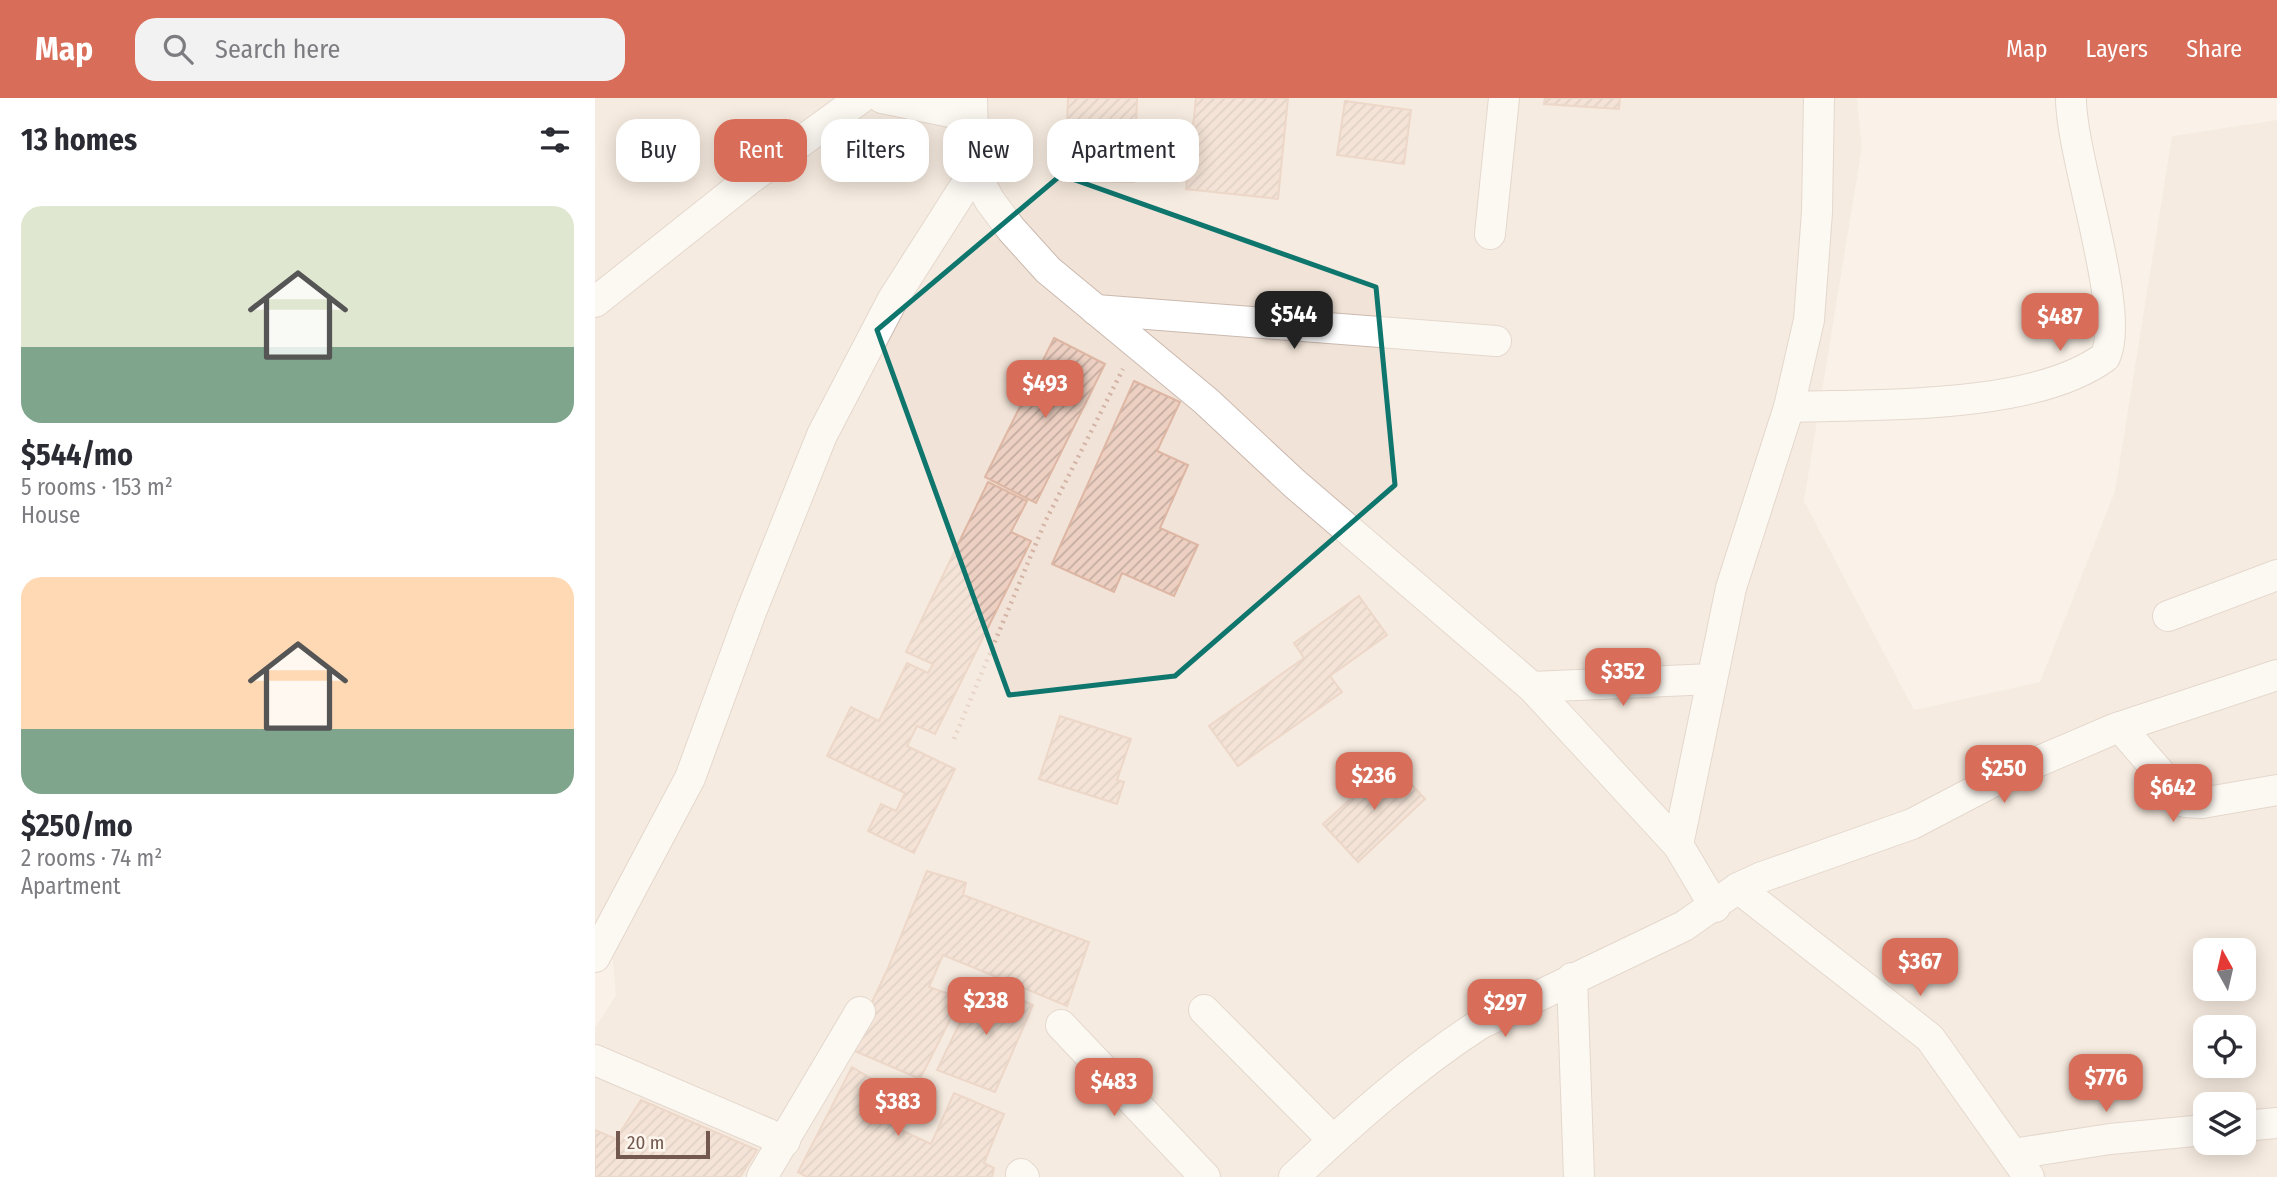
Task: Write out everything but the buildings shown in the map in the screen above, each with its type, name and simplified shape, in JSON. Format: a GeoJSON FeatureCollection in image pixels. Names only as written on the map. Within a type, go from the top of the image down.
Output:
{"type":"FeatureCollection","features":[{"type":"Feature","properties":{"kind":"street"},"geometry":{"type":"LineString","coordinates":[[595,302],[751,178],[861,98]]}},
{"type":"Feature","properties":{"kind":"street"},"geometry":{"type":"LineString","coordinates":[[881,98],[971,107]]}},
{"type":"Feature","properties":{"kind":"street"},"geometry":{"type":"LineString","coordinates":[[1490,234],[1504,98]]}},
{"type":"Feature","properties":{"kind":"street"},"geometry":{"type":"LineString","coordinates":[[1678,845],[1731,588],[1789,407],[1809,320],[1814,276],[1819,98]]}},
{"type":"Feature","properties":{"kind":"street"},"geometry":{"type":"LineString","coordinates":[[1789,407],[1984,397],[2066,378],[2105,357],[2111,334],[2109,310],[2083,181],[2071,98]]}},
{"type":"Feature","properties":{"kind":"street"},"geometry":{"type":"LineString","coordinates":[[595,957],[690,778],[751,612],[822,435],[893,299],[968,182]]}},
{"type":"Feature","properties":{"kind":"street"},"geometry":{"type":"LineString","coordinates":[[980,182],[1011,229],[1048,270],[1206,401],[1416,590],[1458,621],[1532,687],[1678,845],[1715,907]]}},
{"type":"Feature","properties":{"kind":"street"},"geometry":{"type":"LineString","coordinates":[[1096,310],[1496,341]]}},
{"type":"Feature","properties":{"kind":"street"},"geometry":{"type":"LineString","coordinates":[[2168,616],[2277,575]]}},
{"type":"Feature","properties":{"kind":"street"},"geometry":{"type":"LineString","coordinates":[[1294,1177],[1333,1140],[1448,1044],[1490,1018],[1684,926],[1715,907],[1738,888],[1797,862],[1912,824],[2002,777],[2120,727],[2277,675]]}},
{"type":"Feature","properties":{"kind":"street"},"geometry":{"type":"LineString","coordinates":[[1532,687],[1712,679]]}},
{"type":"Feature","properties":{"kind":"street"},"geometry":{"type":"LineString","coordinates":[[2120,727],[2186,802],[2202,803],[2277,790]]}},
{"type":"Feature","properties":{"kind":"street"},"geometry":{"type":"LineString","coordinates":[[1738,888],[1930,1038],[2021,1166],[2193,1132]]}},
{"type":"Feature","properties":{"kind":"street"},"geometry":{"type":"LineString","coordinates":[[1572,978],[1579,1177]]}},
{"type":"Feature","properties":{"kind":"street"},"geometry":{"type":"LineString","coordinates":[[1204,1010],[1333,1140]]}},
{"type":"Feature","properties":{"kind":"street"},"geometry":{"type":"LineString","coordinates":[[766,1176],[860,1013]]}},
{"type":"Feature","properties":{"kind":"street"},"geometry":{"type":"LineString","coordinates":[[1061,1025],[1205,1177]]}},
{"type":"Feature","properties":{"kind":"street"},"geometry":{"type":"LineString","coordinates":[[595,1060],[785,1141]]}},
{"type":"Feature","properties":{"kind":"street"},"geometry":{"type":"LineString","coordinates":[[2256,1125],[2277,1123]]}},
{"type":"Feature","properties":{"kind":"path"},"geometry":{"type":"LineString","coordinates":[[954,739],[1045,522],[1136,343]]}},
{"type":"Feature","properties":{"kind":"highlighted area"},"geometry":{"type":"Polygon","coordinates":[[[1061,175],[1376,287],[1395,485],[1175,676],[1009,695],[877,330],[1061,175]]]}},
{"type":"Feature","properties":{"kind":"shaded area"},"geometry":{"type":"Polygon","coordinates":[[[595,98],[1857,98],[1862,147],[1804,501],[1914,710],[2040,682],[2115,491],[2172,136],[2277,120],[2277,1177],[595,1177],[595,1028],[616,995],[612,953],[595,951],[595,98]]]}}]}
